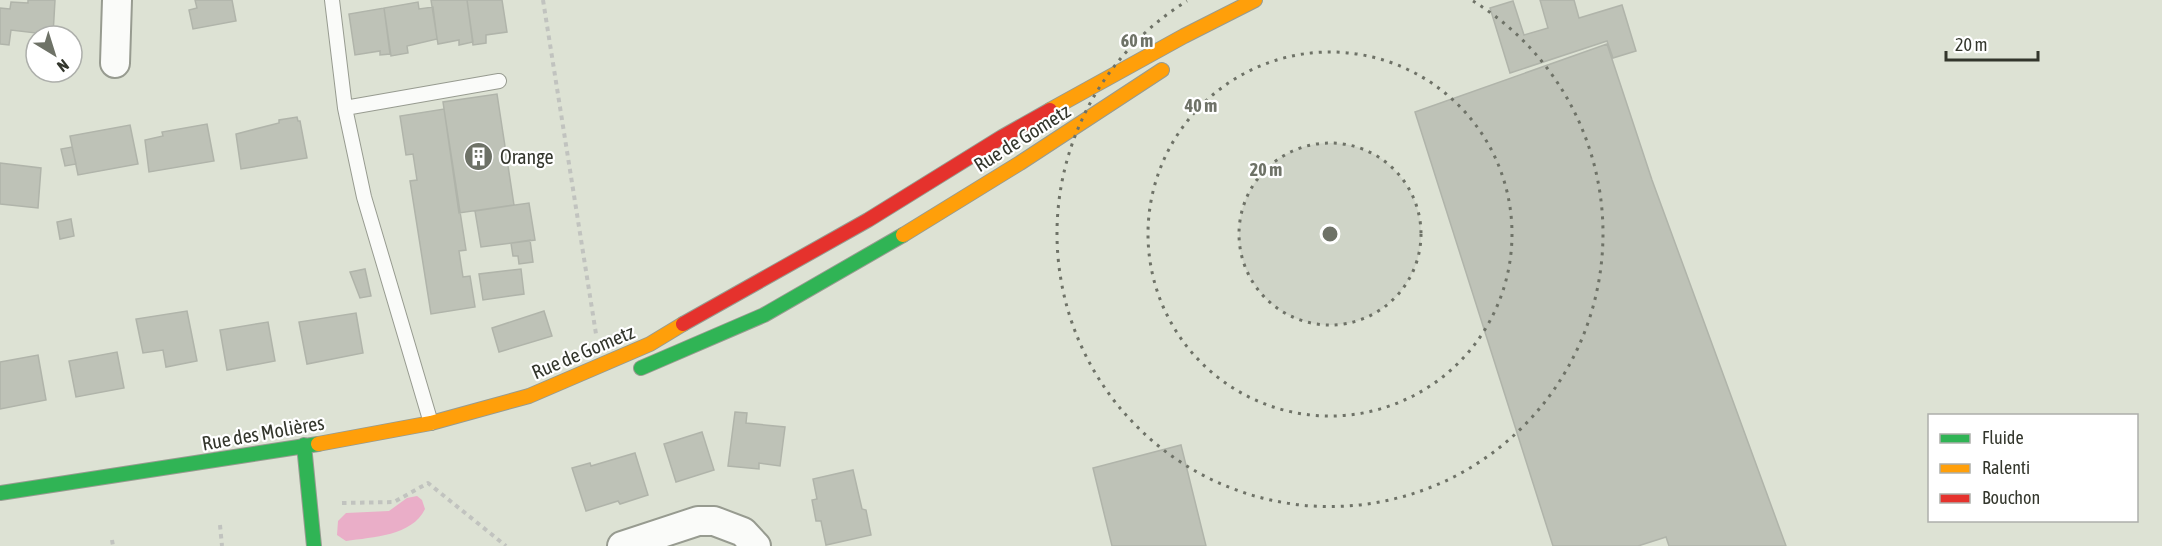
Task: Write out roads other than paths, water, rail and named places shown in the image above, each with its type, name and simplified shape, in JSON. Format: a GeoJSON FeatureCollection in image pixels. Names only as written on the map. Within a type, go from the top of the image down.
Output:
{"type":"FeatureCollection","features":[{"type":"Feature","properties":{"kind":"main road","name":"Rue de Gometz"},"geometry":{"type":"LineString","coordinates":[[1196,46],[1258,0]]}},
{"type":"Feature","properties":{"kind":"main road","name":"Rue de Gometz"},"geometry":{"type":"LineString","coordinates":[[529,396],[650,344],[723,300],[868,220],[1002,137],[1184,36],[1258,0]]}},
{"type":"Feature","properties":{"kind":"main road","name":"Rue de Gometz"},"geometry":{"type":"LineString","coordinates":[[626,374],[688,350],[775,309],[1020,163],[1132,92],[1177,59]]}},
{"type":"Feature","properties":{"kind":"main road","name":"Rue de Gometz"},"geometry":{"type":"LineString","coordinates":[[529,396],[566,394],[576,391]]}},
{"type":"Feature","properties":{"kind":"main road","name":"Rue des Molières"},"geometry":{"type":"LineString","coordinates":[[0,493],[221,460],[431,423],[529,396]]}},
{"type":"Feature","properties":{"kind":"main road"},"geometry":{"type":"LineString","coordinates":[[304,445],[314,546]]}},
{"type":"Feature","properties":{"kind":"street"},"geometry":{"type":"LineString","coordinates":[[115,63],[117,0]]}},
{"type":"Feature","properties":{"kind":"street"},"geometry":{"type":"LineString","coordinates":[[622,546],[698,520],[714,521],[743,531],[756,546]]}},
{"type":"Feature","properties":{"kind":"lane"},"geometry":{"type":"LineString","coordinates":[[332,0],[345,108],[364,198],[431,423]]}},
{"type":"Feature","properties":{"kind":"lane"},"geometry":{"type":"LineString","coordinates":[[345,108],[500,81]]}},
{"type":"Feature","properties":{"kind":"place","name":"Orange"},"geometry":{"type":"Point","coordinates":[479,157]}}]}
